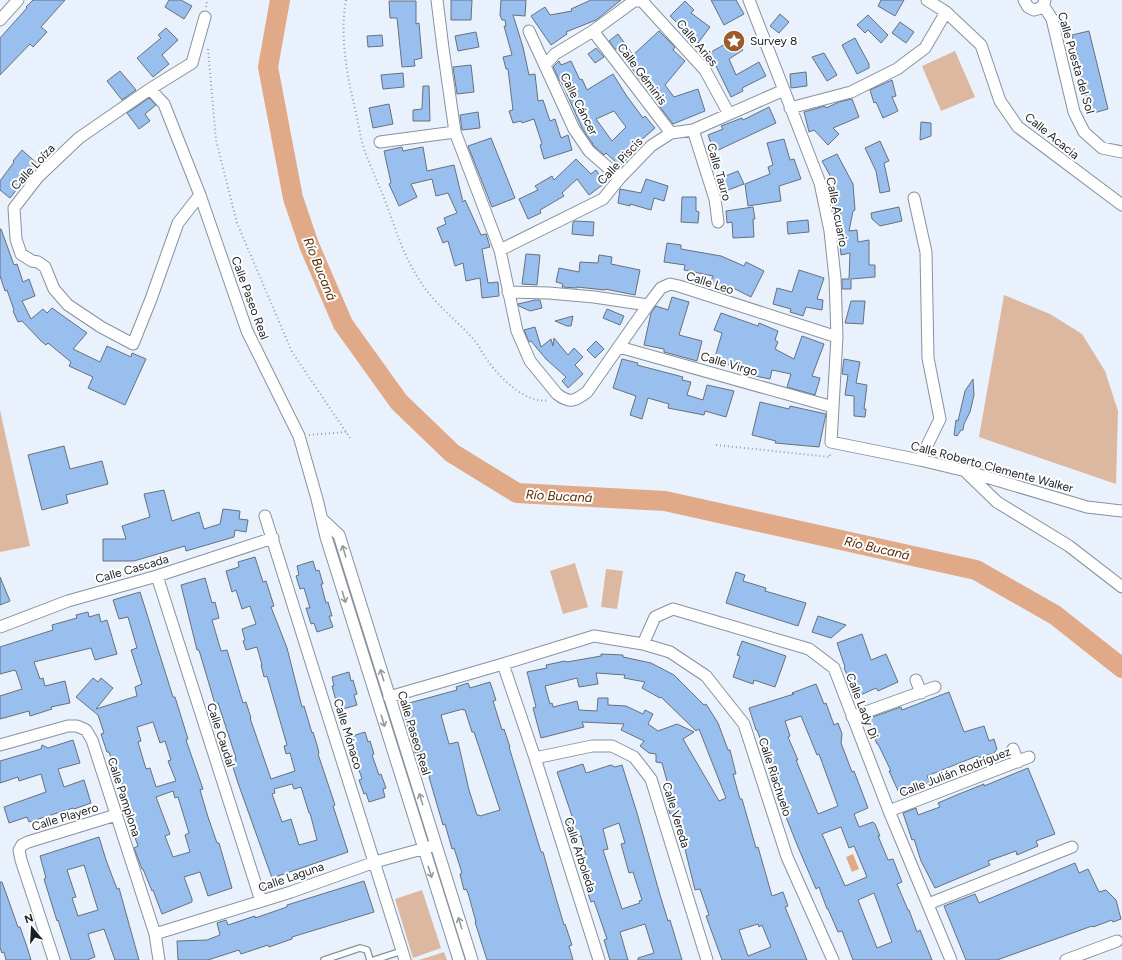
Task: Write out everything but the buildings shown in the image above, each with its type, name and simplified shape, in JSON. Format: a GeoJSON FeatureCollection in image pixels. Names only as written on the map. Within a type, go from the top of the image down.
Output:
{"type":"FeatureCollection","features":[{"type":"Feature","properties":{"kind":"street"},"geometry":{"type":"LineString","coordinates":[[0,20],[18,0]]}},
{"type":"Feature","properties":{"kind":"street"},"geometry":{"type":"LineString","coordinates":[[437,0],[442,48],[455,132],[500,250],[517,331],[530,361],[557,394]]}},
{"type":"Feature","properties":{"kind":"street","name":"Calle Acuario"},"geometry":{"type":"LineString","coordinates":[[749,0],[820,183],[830,231],[835,278],[837,338],[831,442]]}},
{"type":"Feature","properties":{"kind":"street","name":"Calle Acacia"},"geometry":{"type":"LineString","coordinates":[[927,0],[946,12],[981,45],[1000,101],[1018,127],[1122,205]]}},
{"type":"Feature","properties":{"kind":"street"},"geometry":{"type":"LineString","coordinates":[[1024,0],[1031,9],[1038,9],[1044,2]]}},
{"type":"Feature","properties":{"kind":"street","name":"Calle Aries"},"geometry":{"type":"LineString","coordinates":[[593,31],[634,2],[642,1],[705,70],[729,114]]}},
{"type":"Feature","properties":{"kind":"street","name":"Calle Puesta del Sol"},"geometry":{"type":"LineString","coordinates":[[1044,2],[1052,20],[1074,112],[1084,132],[1102,148],[1122,152]]}},
{"type":"Feature","properties":{"kind":"street"},"geometry":{"type":"LineString","coordinates":[[790,108],[851,92],[897,69],[925,48],[946,12]]}},
{"type":"Feature","properties":{"kind":"street","name":"Calle Loíza"},"geometry":{"type":"LineString","coordinates":[[200,195],[178,223],[133,344],[101,327],[68,305],[54,289],[45,267],[21,254],[16,239],[14,208],[38,177],[79,138],[192,62],[205,17]]}},
{"type":"Feature","properties":{"kind":"street","name":"Calle Cáncer"},"geometry":{"type":"LineString","coordinates":[[529,31],[567,115],[580,139],[589,151],[620,178]]}},
{"type":"Feature","properties":{"kind":"street"},"geometry":{"type":"LineString","coordinates":[[545,65],[555,54],[593,31]]}},
{"type":"Feature","properties":{"kind":"street","name":"Calle Géminis"},"geometry":{"type":"LineString","coordinates":[[593,31],[670,133]]}},
{"type":"Feature","properties":{"kind":"street","name":"Calle Paseo Real"},"geometry":{"type":"LineString","coordinates":[[150,89],[164,104],[200,195],[247,331],[298,436],[326,537],[423,850],[459,960]]}},
{"type":"Feature","properties":{"kind":"street","name":"Calle Piscis"},"geometry":{"type":"LineString","coordinates":[[500,250],[603,199],[620,178],[651,146],[670,133],[693,130],[784,90]]}},
{"type":"Feature","properties":{"kind":"street","name":"Calle Tauro"},"geometry":{"type":"LineString","coordinates":[[693,130],[715,199],[718,222]]}},
{"type":"Feature","properties":{"kind":"street"},"geometry":{"type":"LineString","coordinates":[[380,142],[455,132]]}},
{"type":"Feature","properties":{"kind":"street"},"geometry":{"type":"LineString","coordinates":[[914,198],[926,252],[928,358],[940,419],[920,460]]}},
{"type":"Feature","properties":{"kind":"street","name":"Calle Leo"},"geometry":{"type":"LineString","coordinates":[[557,394],[562,398],[575,400],[587,392],[661,288],[670,284],[837,338]]}},
{"type":"Feature","properties":{"kind":"street"},"geometry":{"type":"LineString","coordinates":[[508,292],[549,293],[594,297],[648,305]]}},
{"type":"Feature","properties":{"kind":"street","name":"Calle Virgo"},"geometry":{"type":"LineString","coordinates":[[619,347],[833,407]]}},
{"type":"Feature","properties":{"kind":"street","name":"Calle Roberto Clemente Walker"},"geometry":{"type":"LineString","coordinates":[[831,442],[966,471],[1087,508],[1122,511]]}},
{"type":"Feature","properties":{"kind":"street"},"geometry":{"type":"LineString","coordinates":[[966,471],[997,502],[1068,546],[1122,587]]}},
{"type":"Feature","properties":{"kind":"street","name":"Calle Mónaco"},"geometry":{"type":"LineString","coordinates":[[265,516],[404,955]]}},
{"type":"Feature","properties":{"kind":"street","name":"Calle Paseo Real"},"geometry":{"type":"LineString","coordinates":[[322,519],[339,535],[472,960]]}},
{"type":"Feature","properties":{"kind":"street","name":"Calle Cascada"},"geometry":{"type":"LineString","coordinates":[[0,627],[68,601],[157,576],[273,538]]}},
{"type":"Feature","properties":{"kind":"street","name":"Calle Caudal"},"geometry":{"type":"LineString","coordinates":[[157,576],[261,901]]}},
{"type":"Feature","properties":{"kind":"street","name":"Calle Lady Di"},"geometry":{"type":"LineString","coordinates":[[643,644],[655,616],[673,609],[810,649],[834,668],[889,811],[951,960]]}},
{"type":"Feature","properties":{"kind":"street","name":"Calle Riachuelo"},"geometry":{"type":"LineString","coordinates":[[389,697],[594,636],[643,644],[670,652],[706,676],[744,724],[788,856],[833,960]]}},
{"type":"Feature","properties":{"kind":"street","name":"Calle Arboleda"},"geometry":{"type":"LineString","coordinates":[[503,664],[535,758],[599,960]]}},
{"type":"Feature","properties":{"kind":"street"},"geometry":{"type":"LineString","coordinates":[[916,680],[921,693]]}},
{"type":"Feature","properties":{"kind":"street"},"geometry":{"type":"LineString","coordinates":[[852,717],[935,687]]}},
{"type":"Feature","properties":{"kind":"street","name":"Calle Pamplona"},"geometry":{"type":"LineString","coordinates":[[0,745],[68,726],[77,726],[86,730],[92,740],[155,934],[159,960]]}},
{"type":"Feature","properties":{"kind":"street","name":"Calle Vereda"},"geometry":{"type":"LineString","coordinates":[[535,758],[592,746],[612,746],[634,757],[651,779],[707,960]]}},
{"type":"Feature","properties":{"kind":"street"},"geometry":{"type":"LineString","coordinates":[[1013,749],[1018,762]]}},
{"type":"Feature","properties":{"kind":"street","name":"Calle Julián Rodríguez"},"geometry":{"type":"LineString","coordinates":[[889,811],[1029,757]]}},
{"type":"Feature","properties":{"kind":"street","name":"Calle Playero"},"geometry":{"type":"LineString","coordinates":[[54,960],[19,850],[22,845],[28,842],[116,815]]}},
{"type":"Feature","properties":{"kind":"street","name":"Calle Laguna"},"geometry":{"type":"LineString","coordinates":[[155,934],[261,901],[375,862],[423,850],[436,845]]}},
{"type":"Feature","properties":{"kind":"street"},"geometry":{"type":"LineString","coordinates":[[928,904],[1072,847]]}},
{"type":"Feature","properties":{"kind":"street"},"geometry":{"type":"LineString","coordinates":[[1066,960],[1117,941]]}},
{"type":"Feature","properties":{"kind":"lane"},"geometry":{"type":"LineString","coordinates":[[324,960],[360,948],[367,950],[370,960]]}},
{"type":"Feature","properties":{"kind":"lane"},"geometry":{"type":"LineString","coordinates":[[374,960],[404,955]]}},
{"type":"Feature","properties":{"kind":"path"},"geometry":{"type":"LineString","coordinates":[[205,17],[206,0]]}},
{"type":"Feature","properties":{"kind":"path"},"geometry":{"type":"LineString","coordinates":[[346,0],[343,14],[343,35],[353,102],[364,148],[407,258],[420,282],[438,306],[476,342],[488,362],[502,378],[517,391],[533,400],[544,401],[554,399],[557,394]]}},
{"type":"Feature","properties":{"kind":"path"},"geometry":{"type":"LineString","coordinates":[[207,45],[216,140],[237,223],[292,352],[350,438]]}},
{"type":"Feature","properties":{"kind":"path"},"geometry":{"type":"LineString","coordinates":[[298,436],[346,432]]}},
{"type":"Feature","properties":{"kind":"path"},"geometry":{"type":"LineString","coordinates":[[716,445],[830,457],[831,442]]}},
{"type":"Feature","properties":{"kind":"shaded area"},"geometry":{"type":"Polygon","coordinates":[[[955,51],[975,97],[941,111],[922,66],[955,51]]]}},
{"type":"Feature","properties":{"kind":"shaded area"},"geometry":{"type":"Polygon","coordinates":[[[1004,295],[1050,314],[1082,334],[1105,371],[1118,411],[1116,484],[979,437],[1004,295]]]}},
{"type":"Feature","properties":{"kind":"shaded area"},"geometry":{"type":"Polygon","coordinates":[[[0,410],[30,546],[0,552],[0,410]]]}},
{"type":"Feature","properties":{"kind":"shaded area"},"geometry":{"type":"Polygon","coordinates":[[[575,563],[588,607],[563,614],[550,571],[575,563]]]}},
{"type":"Feature","properties":{"kind":"shaded area"},"geometry":{"type":"Polygon","coordinates":[[[606,569],[623,571],[617,609],[601,607],[606,569]]]}},
{"type":"Feature","properties":{"kind":"shaded area"},"geometry":{"type":"Polygon","coordinates":[[[853,854],[859,869],[852,872],[846,857],[853,854]]]}},
{"type":"Feature","properties":{"kind":"shaded area"},"geometry":{"type":"Polygon","coordinates":[[[422,890],[441,948],[413,958],[395,899],[422,890]]]}},
{"type":"Feature","properties":{"kind":"shaded area"},"geometry":{"type":"Polygon","coordinates":[[[444,952],[447,960],[419,960],[444,952]]]}},
{"type":"Feature","properties":{"kind":"waterway","name":"Río Bucaná"},"geometry":{"type":"LineString","coordinates":[[280,0],[268,67],[293,198],[309,245],[343,324],[399,402],[452,453],[517,493],[665,501],[976,570],[1055,615],[1122,668]]}},
{"type":"Feature","properties":{"kind":"place","name":"Survey 8"},"geometry":{"type":"Point","coordinates":[734,41]}}]}
